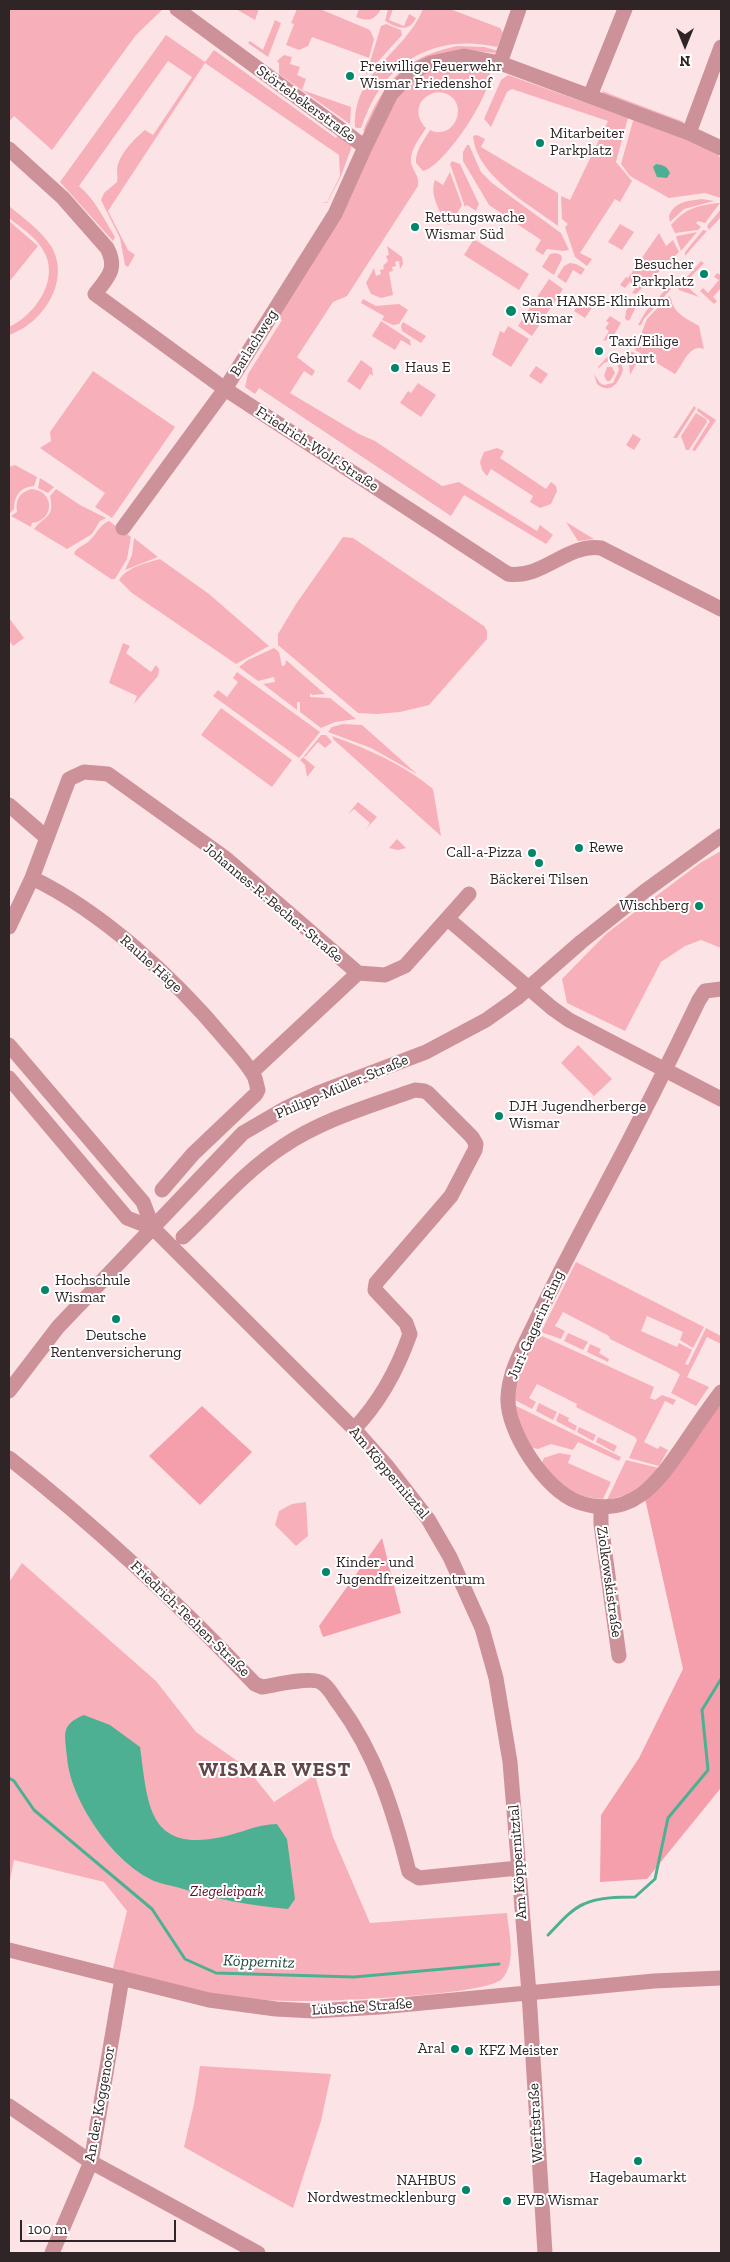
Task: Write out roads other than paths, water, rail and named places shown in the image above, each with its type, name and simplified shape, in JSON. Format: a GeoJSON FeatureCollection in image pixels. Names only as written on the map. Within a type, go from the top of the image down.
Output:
{"type":"FeatureCollection","features":[{"type":"Feature","properties":{"kind":"street","name":"Störtebekerstraße"},"geometry":{"type":"LineString","coordinates":[[177,9],[365,147],[391,94],[412,72],[431,63],[464,56],[500,63],[689,133],[721,148]]}},
{"type":"Feature","properties":{"kind":"street"},"geometry":{"type":"LineString","coordinates":[[500,63],[519,9]]}},
{"type":"Feature","properties":{"kind":"street"},"geometry":{"type":"LineString","coordinates":[[590,96],[626,9]]}},
{"type":"Feature","properties":{"kind":"street"},"geometry":{"type":"LineString","coordinates":[[689,133],[721,47]]}},
{"type":"Feature","properties":{"kind":"street","name":"Barlachweg"},"geometry":{"type":"LineString","coordinates":[[124,528],[226,388],[335,214],[365,147]]}},
{"type":"Feature","properties":{"kind":"street","name":"Friedrich-Wolf-Straße"},"geometry":{"type":"LineString","coordinates":[[9,149],[64,198],[107,248],[111,256],[112,268],[95,294],[226,388],[508,574],[518,575],[535,572],[578,550],[592,546],[601,548],[721,609]]}},
{"type":"Feature","properties":{"kind":"street","name":"Johannes-R.-Becher-Straße"},"geometry":{"type":"LineString","coordinates":[[9,926],[32,878],[68,779],[84,772],[108,774],[224,857],[358,973]]}},
{"type":"Feature","properties":{"kind":"street"},"geometry":{"type":"LineString","coordinates":[[9,805],[47,838]]}},
{"type":"Feature","properties":{"kind":"street","name":"Philipp-Müller-Straße"},"geometry":{"type":"LineString","coordinates":[[9,1390],[58,1327],[243,1133],[264,1120],[318,1093],[447,1042],[486,1020],[645,891],[721,836]]}},
{"type":"Feature","properties":{"kind":"street","name":"Rauhe Häge"},"geometry":{"type":"LineString","coordinates":[[32,878],[55,889],[120,935],[196,1005],[252,1072]]}},
{"type":"Feature","properties":{"kind":"street"},"geometry":{"type":"LineString","coordinates":[[252,1072],[358,973],[385,975],[399,970],[414,958],[469,894]]}},
{"type":"Feature","properties":{"kind":"street"},"geometry":{"type":"LineString","coordinates":[[448,919],[569,1020],[721,1099]]}},
{"type":"Feature","properties":{"kind":"street","name":"Juri-Gagarin-Ring"},"geometry":{"type":"LineString","coordinates":[[721,989],[706,990],[664,1069],[601,1194],[563,1264],[517,1359],[508,1388],[507,1399],[513,1424],[539,1471],[549,1483],[568,1498],[601,1508],[623,1504],[644,1494],[655,1486],[721,1392]]}},
{"type":"Feature","properties":{"kind":"street"},"geometry":{"type":"LineString","coordinates":[[9,1044],[143,1202],[153,1228]]}},
{"type":"Feature","properties":{"kind":"street","name":"Philipp-Müller-Straße"},"geometry":{"type":"LineString","coordinates":[[162,1190],[193,1154],[256,1094],[258,1090],[252,1072]]}},
{"type":"Feature","properties":{"kind":"street"},"geometry":{"type":"LineString","coordinates":[[9,1078],[127,1218],[153,1228]]}},
{"type":"Feature","properties":{"kind":"street"},"geometry":{"type":"LineString","coordinates":[[186,1234],[251,1171],[281,1147],[314,1128],[415,1090],[428,1093],[472,1137],[476,1144],[475,1150],[450,1196],[376,1283],[375,1290],[406,1323],[410,1334],[397,1367],[366,1417],[354,1429]]}},
{"type":"Feature","properties":{"kind":"street","name":"Am Köppernitztal"},"geometry":{"type":"LineString","coordinates":[[153,1228],[354,1429],[387,1466],[428,1519],[450,1557],[482,1628],[496,1678],[505,1726],[529,1993]]}},
{"type":"Feature","properties":{"kind":"street","name":"Friedrich-Techen-Straße"},"geometry":{"type":"LineString","coordinates":[[9,1458],[81,1517],[183,1609],[255,1684],[262,1687],[313,1680],[323,1684],[348,1716],[379,1772],[398,1829],[409,1872],[419,1878],[518,1868]]}},
{"type":"Feature","properties":{"kind":"street","name":"Ziolkowskistraße"},"geometry":{"type":"LineString","coordinates":[[601,1508],[601,1524],[619,1656]]}},
{"type":"Feature","properties":{"kind":"street","name":"Lübsche Straße"},"geometry":{"type":"LineString","coordinates":[[9,1950],[210,2000],[295,2010],[386,2006],[654,1981],[721,1978]]}},
{"type":"Feature","properties":{"kind":"street","name":"An der Koggenoor"},"geometry":{"type":"LineString","coordinates":[[52,2253],[90,2162],[122,1978]]}},
{"type":"Feature","properties":{"kind":"street","name":"Werftstraße"},"geometry":{"type":"LineString","coordinates":[[529,1993],[531,2050],[545,2253]]}},
{"type":"Feature","properties":{"kind":"street"},"geometry":{"type":"LineString","coordinates":[[9,2106],[90,2162],[258,2253]]}},
{"type":"Feature","properties":{"kind":"waterway","name":"Köppernitz"},"geometry":{"type":"LineString","coordinates":[[548,1935],[579,1907],[603,1899],[635,1897],[655,1879],[668,1818],[708,1770],[702,1710],[721,1679]]}},
{"type":"Feature","properties":{"kind":"waterway","name":"Köppernitz"},"geometry":{"type":"LineString","coordinates":[[9,1778],[14,1781],[34,1810],[152,1909],[185,1959],[216,1973],[354,1977],[499,1964]]}},
{"type":"Feature","properties":{"kind":"place","name":"Freiwillige Feuerwehr Wismar Friedenshof"},"geometry":{"type":"Point","coordinates":[350,76]}},
{"type":"Feature","properties":{"kind":"place","name":"Mitarbeiter Parkplatz"},"geometry":{"type":"Point","coordinates":[540,143]}},
{"type":"Feature","properties":{"kind":"place","name":"Rettungswache Wismar Süd"},"geometry":{"type":"Point","coordinates":[415,227]}},
{"type":"Feature","properties":{"kind":"place","name":"Besucher Parkplatz"},"geometry":{"type":"Point","coordinates":[704,274]}},
{"type":"Feature","properties":{"kind":"place","name":"Sana HANSE-Klinikum Wismar"},"geometry":{"type":"Point","coordinates":[511,311]}},
{"type":"Feature","properties":{"kind":"place","name":"Taxi/Eilige Geburt"},"geometry":{"type":"Point","coordinates":[599,351]}},
{"type":"Feature","properties":{"kind":"place","name":"Haus E"},"geometry":{"type":"Point","coordinates":[395,368]}},
{"type":"Feature","properties":{"kind":"place","name":"Rewe"},"geometry":{"type":"Point","coordinates":[579,848]}},
{"type":"Feature","properties":{"kind":"place","name":"Call-a-Pizza"},"geometry":{"type":"Point","coordinates":[532,853]}},
{"type":"Feature","properties":{"kind":"place","name":"Bäckerei Tilsen"},"geometry":{"type":"Point","coordinates":[539,863]}},
{"type":"Feature","properties":{"kind":"place","name":"Wischberg"},"geometry":{"type":"Point","coordinates":[699,906]}},
{"type":"Feature","properties":{"kind":"place","name":"DJH Jugendherberge Wismar"},"geometry":{"type":"Point","coordinates":[499,1116]}},
{"type":"Feature","properties":{"kind":"place","name":"Hochschule Wismar"},"geometry":{"type":"Point","coordinates":[45,1290]}},
{"type":"Feature","properties":{"kind":"place","name":"Deutsche Rentenversicherung"},"geometry":{"type":"Point","coordinates":[116,1319]}},
{"type":"Feature","properties":{"kind":"place","name":"Kinder- und Jugendfreizeitzentrum"},"geometry":{"type":"Point","coordinates":[326,1572]}},
{"type":"Feature","properties":{"kind":"place","name":"Aral"},"geometry":{"type":"Point","coordinates":[455,2049]}},
{"type":"Feature","properties":{"kind":"place","name":"KFZ Meister"},"geometry":{"type":"Point","coordinates":[469,2051]}},
{"type":"Feature","properties":{"kind":"place","name":"Hagebaumarkt"},"geometry":{"type":"Point","coordinates":[638,2161]}},
{"type":"Feature","properties":{"kind":"place","name":"NAHBUS Nordwestmecklenburg"},"geometry":{"type":"Point","coordinates":[466,2190]}},
{"type":"Feature","properties":{"kind":"place","name":"EVB Wismar"},"geometry":{"type":"Point","coordinates":[507,2201]}},
{"type":"Feature","properties":{"kind":"district","name":"WISMAR WEST"},"geometry":{"type":"Point","coordinates":[275,1770]}},
{"type":"Feature","properties":{"kind":"park label","name":"Ziegeleipark"},"geometry":{"type":"Point","coordinates":[227,1892]}}]}
